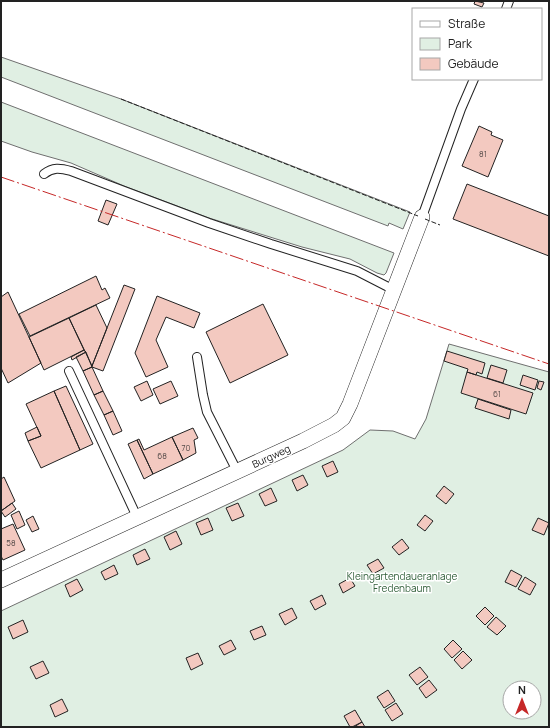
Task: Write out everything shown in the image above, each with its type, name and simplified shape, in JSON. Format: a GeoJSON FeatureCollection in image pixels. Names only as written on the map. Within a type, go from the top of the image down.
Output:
{"type":"FeatureCollection","features":[{"type":"Feature","properties":{"kind":"street","name":"Burgweg"},"geometry":{"type":"LineString","coordinates":[[1,580],[322,432],[343,418],[350,404],[422,217]]}},
{"type":"Feature","properties":{"kind":"lane"},"geometry":{"type":"LineString","coordinates":[[422,217],[461,109],[474,80]]}},
{"type":"Feature","properties":{"kind":"lane"},"geometry":{"type":"LineString","coordinates":[[44,174],[50,170],[60,168],[71,171],[209,223],[357,271],[394,290]]}},
{"type":"Feature","properties":{"kind":"lane"},"geometry":{"type":"LineString","coordinates":[[197,357],[203,395],[208,412],[237,471]]}},
{"type":"Feature","properties":{"kind":"lane"},"geometry":{"type":"LineString","coordinates":[[69,371],[137,517]]}},
{"type":"Feature","properties":{"kind":"green space"},"geometry":{"type":"Polygon","coordinates":[[[1,57],[121,99],[410,212],[403,229],[389,223],[388,226],[1,77],[1,57]]]}},
{"type":"Feature","properties":{"kind":"green space"},"geometry":{"type":"Polygon","coordinates":[[[1,102],[394,253],[386,273],[384,275],[377,273],[350,259],[302,247],[209,218],[124,186],[71,163],[1,141],[1,102]]]}},
{"type":"Feature","properties":{"kind":"green space","name":"Kleingartendaueranlage Fredenbaum"},"geometry":{"type":"Polygon","coordinates":[[[449,344],[549,372],[549,727],[1,727],[1,611],[343,450],[370,430],[393,431],[415,439],[426,419],[449,344]]]}},
{"type":"Feature","properties":{"kind":"building"},"geometry":{"type":"Polygon","coordinates":[[[475,1],[484,3],[482,7],[474,4],[475,1]]]}},
{"type":"Feature","properties":{"kind":"building"},"geometry":{"type":"Polygon","coordinates":[[[479,126],[492,132],[491,135],[503,140],[488,177],[462,166],[479,126]]]}},
{"type":"Feature","properties":{"kind":"building"},"geometry":{"type":"Polygon","coordinates":[[[467,184],[549,216],[549,256],[453,219],[467,184]]]}},
{"type":"Feature","properties":{"kind":"building"},"geometry":{"type":"Polygon","coordinates":[[[106,200],[117,204],[108,225],[98,221],[106,200]]]}},
{"type":"Feature","properties":{"kind":"building"},"geometry":{"type":"Polygon","coordinates":[[[96,276],[102,290],[105,288],[110,298],[30,336],[19,314],[96,276]]]}},
{"type":"Feature","properties":{"kind":"building"},"geometry":{"type":"Polygon","coordinates":[[[124,285],[135,289],[103,371],[92,366],[124,285]]]}},
{"type":"Feature","properties":{"kind":"building"},"geometry":{"type":"Polygon","coordinates":[[[8,292],[41,363],[8,383],[1,368],[1,297],[8,292]]]}},
{"type":"Feature","properties":{"kind":"building"},"geometry":{"type":"Polygon","coordinates":[[[157,296],[200,313],[194,328],[166,317],[156,340],[168,367],[146,377],[135,353],[157,296]]]}},
{"type":"Feature","properties":{"kind":"building"},"geometry":{"type":"Polygon","coordinates":[[[263,304],[288,355],[230,383],[206,332],[263,304]]]}},
{"type":"Feature","properties":{"kind":"building"},"geometry":{"type":"Polygon","coordinates":[[[96,305],[107,328],[92,366],[69,318],[96,305]]]}},
{"type":"Feature","properties":{"kind":"building"},"geometry":{"type":"Polygon","coordinates":[[[69,318],[84,350],[44,370],[29,337],[69,318]]]}},
{"type":"Feature","properties":{"kind":"building"},"geometry":{"type":"Polygon","coordinates":[[[84,350],[86,352],[72,360],[71,357],[84,350]]]}},
{"type":"Feature","properties":{"kind":"building"},"geometry":{"type":"Polygon","coordinates":[[[447,351],[485,363],[482,374],[477,372],[476,375],[467,372],[468,369],[444,361],[447,351]]]}},
{"type":"Feature","properties":{"kind":"building"},"geometry":{"type":"Polygon","coordinates":[[[86,352],[92,367],[83,371],[76,357],[86,352]]]}},
{"type":"Feature","properties":{"kind":"building"},"geometry":{"type":"Polygon","coordinates":[[[491,365],[507,370],[503,383],[487,378],[491,365]]]}},
{"type":"Feature","properties":{"kind":"building"},"geometry":{"type":"Polygon","coordinates":[[[92,367],[103,391],[94,395],[83,371],[92,367]]]}},
{"type":"Feature","properties":{"kind":"building"},"geometry":{"type":"Polygon","coordinates":[[[467,372],[533,393],[526,414],[461,393],[467,372]]]}},
{"type":"Feature","properties":{"kind":"building"},"geometry":{"type":"Polygon","coordinates":[[[523,375],[538,380],[535,390],[520,385],[523,375]]]}},
{"type":"Feature","properties":{"kind":"building"},"geometry":{"type":"Polygon","coordinates":[[[147,381],[153,395],[141,401],[134,387],[147,381]]]}},
{"type":"Feature","properties":{"kind":"building"},"geometry":{"type":"Polygon","coordinates":[[[171,381],[178,396],[160,404],[153,389],[171,381]]]}},
{"type":"Feature","properties":{"kind":"building"},"geometry":{"type":"Polygon","coordinates":[[[539,381],[544,382],[541,390],[537,388],[539,381]]]}},
{"type":"Feature","properties":{"kind":"building"},"geometry":{"type":"Polygon","coordinates":[[[66,386],[93,444],[80,450],[54,391],[66,386]]]}},
{"type":"Feature","properties":{"kind":"building"},"geometry":{"type":"Polygon","coordinates":[[[54,391],[80,450],[41,468],[28,441],[41,436],[26,404],[54,391]]]}},
{"type":"Feature","properties":{"kind":"building"},"geometry":{"type":"Polygon","coordinates":[[[103,391],[113,411],[104,415],[94,395],[103,391]]]}},
{"type":"Feature","properties":{"kind":"building"},"geometry":{"type":"Polygon","coordinates":[[[478,399],[511,410],[509,419],[475,408],[478,399]]]}},
{"type":"Feature","properties":{"kind":"building"},"geometry":{"type":"Polygon","coordinates":[[[113,411],[122,431],[113,435],[104,415],[113,411]]]}},
{"type":"Feature","properties":{"kind":"building"},"geometry":{"type":"Polygon","coordinates":[[[37,427],[41,436],[28,441],[25,433],[37,427]]]}},
{"type":"Feature","properties":{"kind":"building"},"geometry":{"type":"Polygon","coordinates":[[[193,428],[198,438],[194,440],[196,453],[183,460],[172,437],[193,428]]]}},
{"type":"Feature","properties":{"kind":"building"},"geometry":{"type":"Polygon","coordinates":[[[172,437],[183,460],[153,474],[137,440],[139,439],[144,450],[172,437]]]}},
{"type":"Feature","properties":{"kind":"building"},"geometry":{"type":"Polygon","coordinates":[[[137,440],[153,474],[144,479],[128,444],[137,440]]]}},
{"type":"Feature","properties":{"kind":"building"},"geometry":{"type":"Polygon","coordinates":[[[333,461],[338,472],[327,477],[322,466],[333,461]]]}},
{"type":"Feature","properties":{"kind":"building"},"geometry":{"type":"Polygon","coordinates":[[[303,475],[308,485],[297,491],[292,480],[303,475]]]}},
{"type":"Feature","properties":{"kind":"building"},"geometry":{"type":"Polygon","coordinates":[[[4,477],[15,501],[1,511],[1,479],[4,477]]]}},
{"type":"Feature","properties":{"kind":"building"},"geometry":{"type":"Polygon","coordinates":[[[444,486],[454,494],[446,504],[436,496],[444,486]]]}},
{"type":"Feature","properties":{"kind":"building"},"geometry":{"type":"Polygon","coordinates":[[[271,488],[277,501],[265,506],[259,494],[271,488]]]}},
{"type":"Feature","properties":{"kind":"building"},"geometry":{"type":"Polygon","coordinates":[[[12,503],[16,509],[5,517],[1,511],[12,503]]]}},
{"type":"Feature","properties":{"kind":"building"},"geometry":{"type":"Polygon","coordinates":[[[238,503],[244,516],[232,521],[226,508],[238,503]]]}},
{"type":"Feature","properties":{"kind":"building"},"geometry":{"type":"Polygon","coordinates":[[[19,511],[25,525],[17,529],[11,515],[19,511]]]}},
{"type":"Feature","properties":{"kind":"building"},"geometry":{"type":"Polygon","coordinates":[[[425,515],[433,521],[425,531],[417,525],[425,515]]]}},
{"type":"Feature","properties":{"kind":"building"},"geometry":{"type":"Polygon","coordinates":[[[33,516],[39,529],[32,532],[26,520],[33,516]]]}},
{"type":"Feature","properties":{"kind":"building"},"geometry":{"type":"Polygon","coordinates":[[[208,518],[213,530],[201,535],[196,523],[208,518]]]}},
{"type":"Feature","properties":{"kind":"building"},"geometry":{"type":"Polygon","coordinates":[[[538,518],[549,523],[544,535],[532,530],[538,518]]]}},
{"type":"Feature","properties":{"kind":"building"},"geometry":{"type":"Polygon","coordinates":[[[13,524],[25,550],[3,560],[1,556],[1,529],[13,524]]]}},
{"type":"Feature","properties":{"kind":"building"},"geometry":{"type":"Polygon","coordinates":[[[176,531],[182,544],[170,550],[164,537],[176,531]]]}},
{"type":"Feature","properties":{"kind":"building"},"geometry":{"type":"Polygon","coordinates":[[[402,539],[409,548],[399,555],[392,547],[402,539]]]}},
{"type":"Feature","properties":{"kind":"building"},"geometry":{"type":"Polygon","coordinates":[[[145,549],[150,559],[137,565],[133,555],[145,549]]]}},
{"type":"Feature","properties":{"kind":"building"},"geometry":{"type":"Polygon","coordinates":[[[378,559],[384,568],[373,574],[367,565],[378,559]]]}},
{"type":"Feature","properties":{"kind":"building"},"geometry":{"type":"Polygon","coordinates":[[[114,565],[118,574],[105,580],[101,572],[114,565]]]}},
{"type":"Feature","properties":{"kind":"building"},"geometry":{"type":"Polygon","coordinates":[[[511,570],[522,576],[516,587],[505,582],[511,570]]]}},
{"type":"Feature","properties":{"kind":"building"},"geometry":{"type":"Polygon","coordinates":[[[525,577],[536,584],[530,595],[518,589],[525,577]]]}},
{"type":"Feature","properties":{"kind":"building"},"geometry":{"type":"Polygon","coordinates":[[[350,578],[355,586],[343,593],[339,584],[350,578]]]}},
{"type":"Feature","properties":{"kind":"building"},"geometry":{"type":"Polygon","coordinates":[[[77,579],[83,590],[70,597],[65,585],[77,579]]]}},
{"type":"Feature","properties":{"kind":"building"},"geometry":{"type":"Polygon","coordinates":[[[322,595],[326,604],[315,610],[310,601],[322,595]]]}},
{"type":"Feature","properties":{"kind":"building"},"geometry":{"type":"Polygon","coordinates":[[[485,607],[494,616],[485,625],[476,616],[485,607]]]}},
{"type":"Feature","properties":{"kind":"building"},"geometry":{"type":"Polygon","coordinates":[[[292,608],[297,618],[285,625],[279,614],[292,608]]]}},
{"type":"Feature","properties":{"kind":"building"},"geometry":{"type":"Polygon","coordinates":[[[496,617],[506,626],[497,635],[487,627],[496,617]]]}},
{"type":"Feature","properties":{"kind":"building"},"geometry":{"type":"Polygon","coordinates":[[[23,620],[28,632],[13,639],[8,627],[23,620]]]}},
{"type":"Feature","properties":{"kind":"building"},"geometry":{"type":"Polygon","coordinates":[[[262,626],[266,635],[254,640],[250,631],[262,626]]]}},
{"type":"Feature","properties":{"kind":"building"},"geometry":{"type":"Polygon","coordinates":[[[231,640],[236,649],[224,655],[219,646],[231,640]]]}},
{"type":"Feature","properties":{"kind":"building"},"geometry":{"type":"Polygon","coordinates":[[[453,640],[462,649],[452,658],[444,649],[453,640]]]}},
{"type":"Feature","properties":{"kind":"building"},"geometry":{"type":"Polygon","coordinates":[[[463,651],[472,660],[462,669],[454,660],[463,651]]]}},
{"type":"Feature","properties":{"kind":"building"},"geometry":{"type":"Polygon","coordinates":[[[198,653],[203,664],[191,670],[186,658],[198,653]]]}},
{"type":"Feature","properties":{"kind":"building"},"geometry":{"type":"Polygon","coordinates":[[[43,661],[49,673],[36,679],[30,667],[43,661]]]}},
{"type":"Feature","properties":{"kind":"building"},"geometry":{"type":"Polygon","coordinates":[[[420,667],[428,677],[417,685],[409,675],[420,667]]]}},
{"type":"Feature","properties":{"kind":"building"},"geometry":{"type":"Polygon","coordinates":[[[429,680],[437,690],[426,698],[419,688],[429,680]]]}},
{"type":"Feature","properties":{"kind":"building"},"geometry":{"type":"Polygon","coordinates":[[[388,690],[395,701],[384,708],[377,697],[388,690]]]}},
{"type":"Feature","properties":{"kind":"building"},"geometry":{"type":"Polygon","coordinates":[[[62,699],[68,711],[55,717],[50,705],[62,699]]]}},
{"type":"Feature","properties":{"kind":"building"},"geometry":{"type":"Polygon","coordinates":[[[396,703],[403,714],[392,721],[385,710],[396,703]]]}},
{"type":"Feature","properties":{"kind":"building"},"geometry":{"type":"Polygon","coordinates":[[[355,710],[362,722],[350,727],[344,716],[355,710]]]}},
{"type":"Feature","properties":{"kind":"building"},"geometry":{"type":"Polygon","coordinates":[[[362,722],[365,727],[354,727],[362,722]]]}},
{"type":"Feature","properties":{"kind":"fence"},"geometry":{"type":"LineString","coordinates":[[121,99],[418,216]]}},
{"type":"Feature","properties":{"kind":"fence"},"geometry":{"type":"LineString","coordinates":[[425,219],[440,225]]}},
{"type":"Feature","properties":{"kind":"power"},"geometry":{"type":"LineString","coordinates":[[1,177],[549,364]]}}]}
